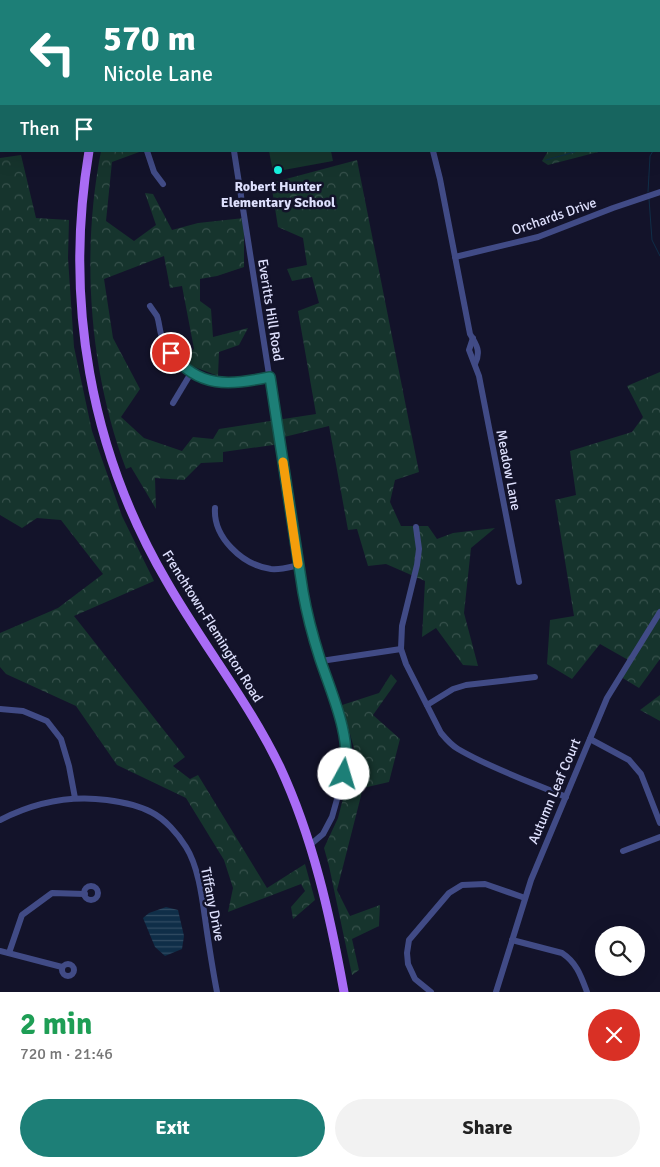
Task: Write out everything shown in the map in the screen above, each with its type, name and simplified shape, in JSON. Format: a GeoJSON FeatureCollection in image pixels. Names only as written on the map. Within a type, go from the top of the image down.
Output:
{"type":"FeatureCollection","features":[{"type":"Feature","properties":{"kind":"main road","name":"Frenchtown-Flemington Road"},"geometry":{"type":"LineString","coordinates":[[89,152],[82,196],[80,230],[82,318],[90,379],[110,458],[138,527],[160,570],[236,687],[266,739],[292,794],[310,845],[328,912],[344,992]]}},
{"type":"Feature","properties":{"kind":"street"},"geometry":{"type":"LineString","coordinates":[[147,152],[154,172],[163,184]]}},
{"type":"Feature","properties":{"kind":"street","name":"Everitts Hill Road"},"geometry":{"type":"LineString","coordinates":[[234,152],[309,623],[345,740],[347,762],[338,800],[323,834],[310,845]]}},
{"type":"Feature","properties":{"kind":"street","name":"Meadow Lane"},"geometry":{"type":"LineString","coordinates":[[433,152],[470,334],[479,353],[475,364],[518,582]]}},
{"type":"Feature","properties":{"kind":"street","name":"Orchards Drive"},"geometry":{"type":"LineString","coordinates":[[455,257],[538,237],[660,192]]}},
{"type":"Feature","properties":{"kind":"street"},"geometry":{"type":"LineString","coordinates":[[150,306],[157,316],[160,333],[166,347],[181,366],[191,373],[202,379],[216,382],[239,382],[270,377]]}},
{"type":"Feature","properties":{"kind":"street"},"geometry":{"type":"LineString","coordinates":[[173,403],[191,373]]}},
{"type":"Feature","properties":{"kind":"street"},"geometry":{"type":"LineString","coordinates":[[215,508],[214,517],[223,536],[233,549],[246,560],[271,569],[299,565]]}},
{"type":"Feature","properties":{"kind":"street"},"geometry":{"type":"LineString","coordinates":[[416,527],[419,549],[418,565],[402,626],[401,649],[406,664],[441,733],[457,749],[566,797]]}},
{"type":"Feature","properties":{"kind":"street","name":"Autumn Leaf Court"},"geometry":{"type":"LineString","coordinates":[[496,992],[525,898],[607,698],[660,612]]}},
{"type":"Feature","properties":{"kind":"street"},"geometry":{"type":"LineString","coordinates":[[321,661],[401,649]]}},
{"type":"Feature","properties":{"kind":"street"},"geometry":{"type":"LineString","coordinates":[[427,704],[453,689],[466,685],[535,677]]}},
{"type":"Feature","properties":{"kind":"street"},"geometry":{"type":"LineString","coordinates":[[0,709],[23,711],[47,721],[61,739],[69,766],[74,798]]}},
{"type":"Feature","properties":{"kind":"street"},"geometry":{"type":"LineString","coordinates":[[590,739],[629,760],[641,774],[660,823]]}},
{"type":"Feature","properties":{"kind":"street","name":"Tiffany Drive"},"geometry":{"type":"LineString","coordinates":[[0,820],[26,808],[74,798],[114,801],[152,812],[170,827],[186,848],[195,871],[202,900],[217,992]]}},
{"type":"Feature","properties":{"kind":"street"},"geometry":{"type":"LineString","coordinates":[[624,851],[660,837]]}},
{"type":"Feature","properties":{"kind":"street"},"geometry":{"type":"LineString","coordinates":[[431,992],[415,979],[408,964],[407,953],[410,940],[449,893],[462,885],[486,884],[525,898]]}},
{"type":"Feature","properties":{"kind":"street"},"geometry":{"type":"LineString","coordinates":[[9,953],[22,915],[52,893],[85,894]]}},
{"type":"Feature","properties":{"kind":"street"},"geometry":{"type":"LineString","coordinates":[[512,940],[562,953],[578,967],[587,992]]}},
{"type":"Feature","properties":{"kind":"street"},"geometry":{"type":"LineString","coordinates":[[0,951],[62,967]]}},
{"type":"Feature","properties":{"kind":"green space"},"geometry":{"type":"Polygon","coordinates":[[[101,152],[139,152],[112,162],[106,221],[134,241],[156,225],[145,193],[153,194],[172,230],[198,223],[244,218],[244,267],[217,276],[200,279],[200,301],[211,309],[213,337],[248,328],[239,345],[219,352],[218,376],[189,365],[180,359],[194,349],[182,286],[170,288],[164,256],[104,279],[113,338],[140,389],[121,417],[144,438],[182,451],[193,437],[213,439],[219,429],[316,414],[298,311],[319,303],[312,277],[292,281],[287,269],[307,265],[303,238],[278,227],[271,183],[357,160],[419,472],[395,480],[390,502],[401,526],[428,526],[437,539],[453,533],[495,528],[471,548],[464,613],[478,666],[463,665],[436,628],[422,637],[425,581],[386,564],[368,566],[357,529],[348,530],[329,426],[280,438],[280,444],[223,452],[223,462],[201,463],[184,480],[155,478],[156,509],[131,467],[126,469],[113,431],[104,392],[92,312],[90,271],[91,230],[101,152]]]}},
{"type":"Feature","properties":{"kind":"green space"},"geometry":{"type":"Polygon","coordinates":[[[269,152],[331,152],[333,161],[273,172],[269,152]]]}},
{"type":"Feature","properties":{"kind":"green space"},"geometry":{"type":"Polygon","coordinates":[[[547,152],[598,152],[548,165],[542,161],[547,152]]]}},
{"type":"Feature","properties":{"kind":"green space"},"geometry":{"type":"Polygon","coordinates":[[[21,155],[36,218],[69,220],[68,258],[74,347],[92,431],[122,516],[154,581],[74,616],[185,757],[173,766],[190,779],[198,775],[267,888],[305,864],[315,900],[293,919],[291,907],[305,891],[301,884],[228,912],[233,888],[224,860],[186,798],[117,765],[76,706],[6,674],[0,667],[0,633],[58,608],[103,574],[61,520],[37,518],[22,528],[0,515],[0,158],[21,155]]]}},
{"type":"Feature","properties":{"kind":"green space"},"geometry":{"type":"Polygon","coordinates":[[[660,372],[660,659],[639,688],[621,677],[630,661],[600,644],[572,679],[547,664],[550,620],[574,616],[555,500],[576,495],[570,451],[632,432],[643,417],[627,386],[660,372]]]}},
{"type":"Feature","properties":{"kind":"green space"},"geometry":{"type":"Polygon","coordinates":[[[391,674],[397,681],[373,715],[400,739],[389,782],[363,788],[337,890],[350,916],[380,905],[379,926],[352,939],[359,970],[352,975],[324,848],[338,818],[355,752],[342,705],[379,693],[391,674]]]}},
{"type":"Feature","properties":{"kind":"green space"},"geometry":{"type":"Polygon","coordinates":[[[660,695],[660,721],[640,710],[660,695]]]}},
{"type":"Feature","properties":{"kind":"water"},"geometry":{"type":"Polygon","coordinates":[[[166,907],[178,910],[184,936],[182,949],[165,956],[155,947],[143,918],[149,913],[166,907]]]}},
{"type":"Feature","properties":{"kind":"waterway"},"geometry":{"type":"LineString","coordinates":[[546,160],[574,152]]}},
{"type":"Feature","properties":{"kind":"waterway"},"geometry":{"type":"LineString","coordinates":[[648,192],[650,156],[652,152]]}},
{"type":"Feature","properties":{"kind":"waterway"},"geometry":{"type":"LineString","coordinates":[[649,199],[652,240],[660,256]]}},
{"type":"Feature","properties":{"kind":"slow traffic"},"geometry":{"type":"LineString","coordinates":[[283,462],[298,564]]}},
{"type":"Feature","properties":{"kind":"place","name":"Robert Hunter Elementary School"},"geometry":{"type":"Point","coordinates":[278,170]}},
{"type":"Feature","properties":{"kind":"route"},"geometry":{"type":"LineString","coordinates":[[171,353],[181,366],[202,379],[209,381],[239,382],[270,377],[309,623],[345,740],[347,762],[344,774]]}}]}
